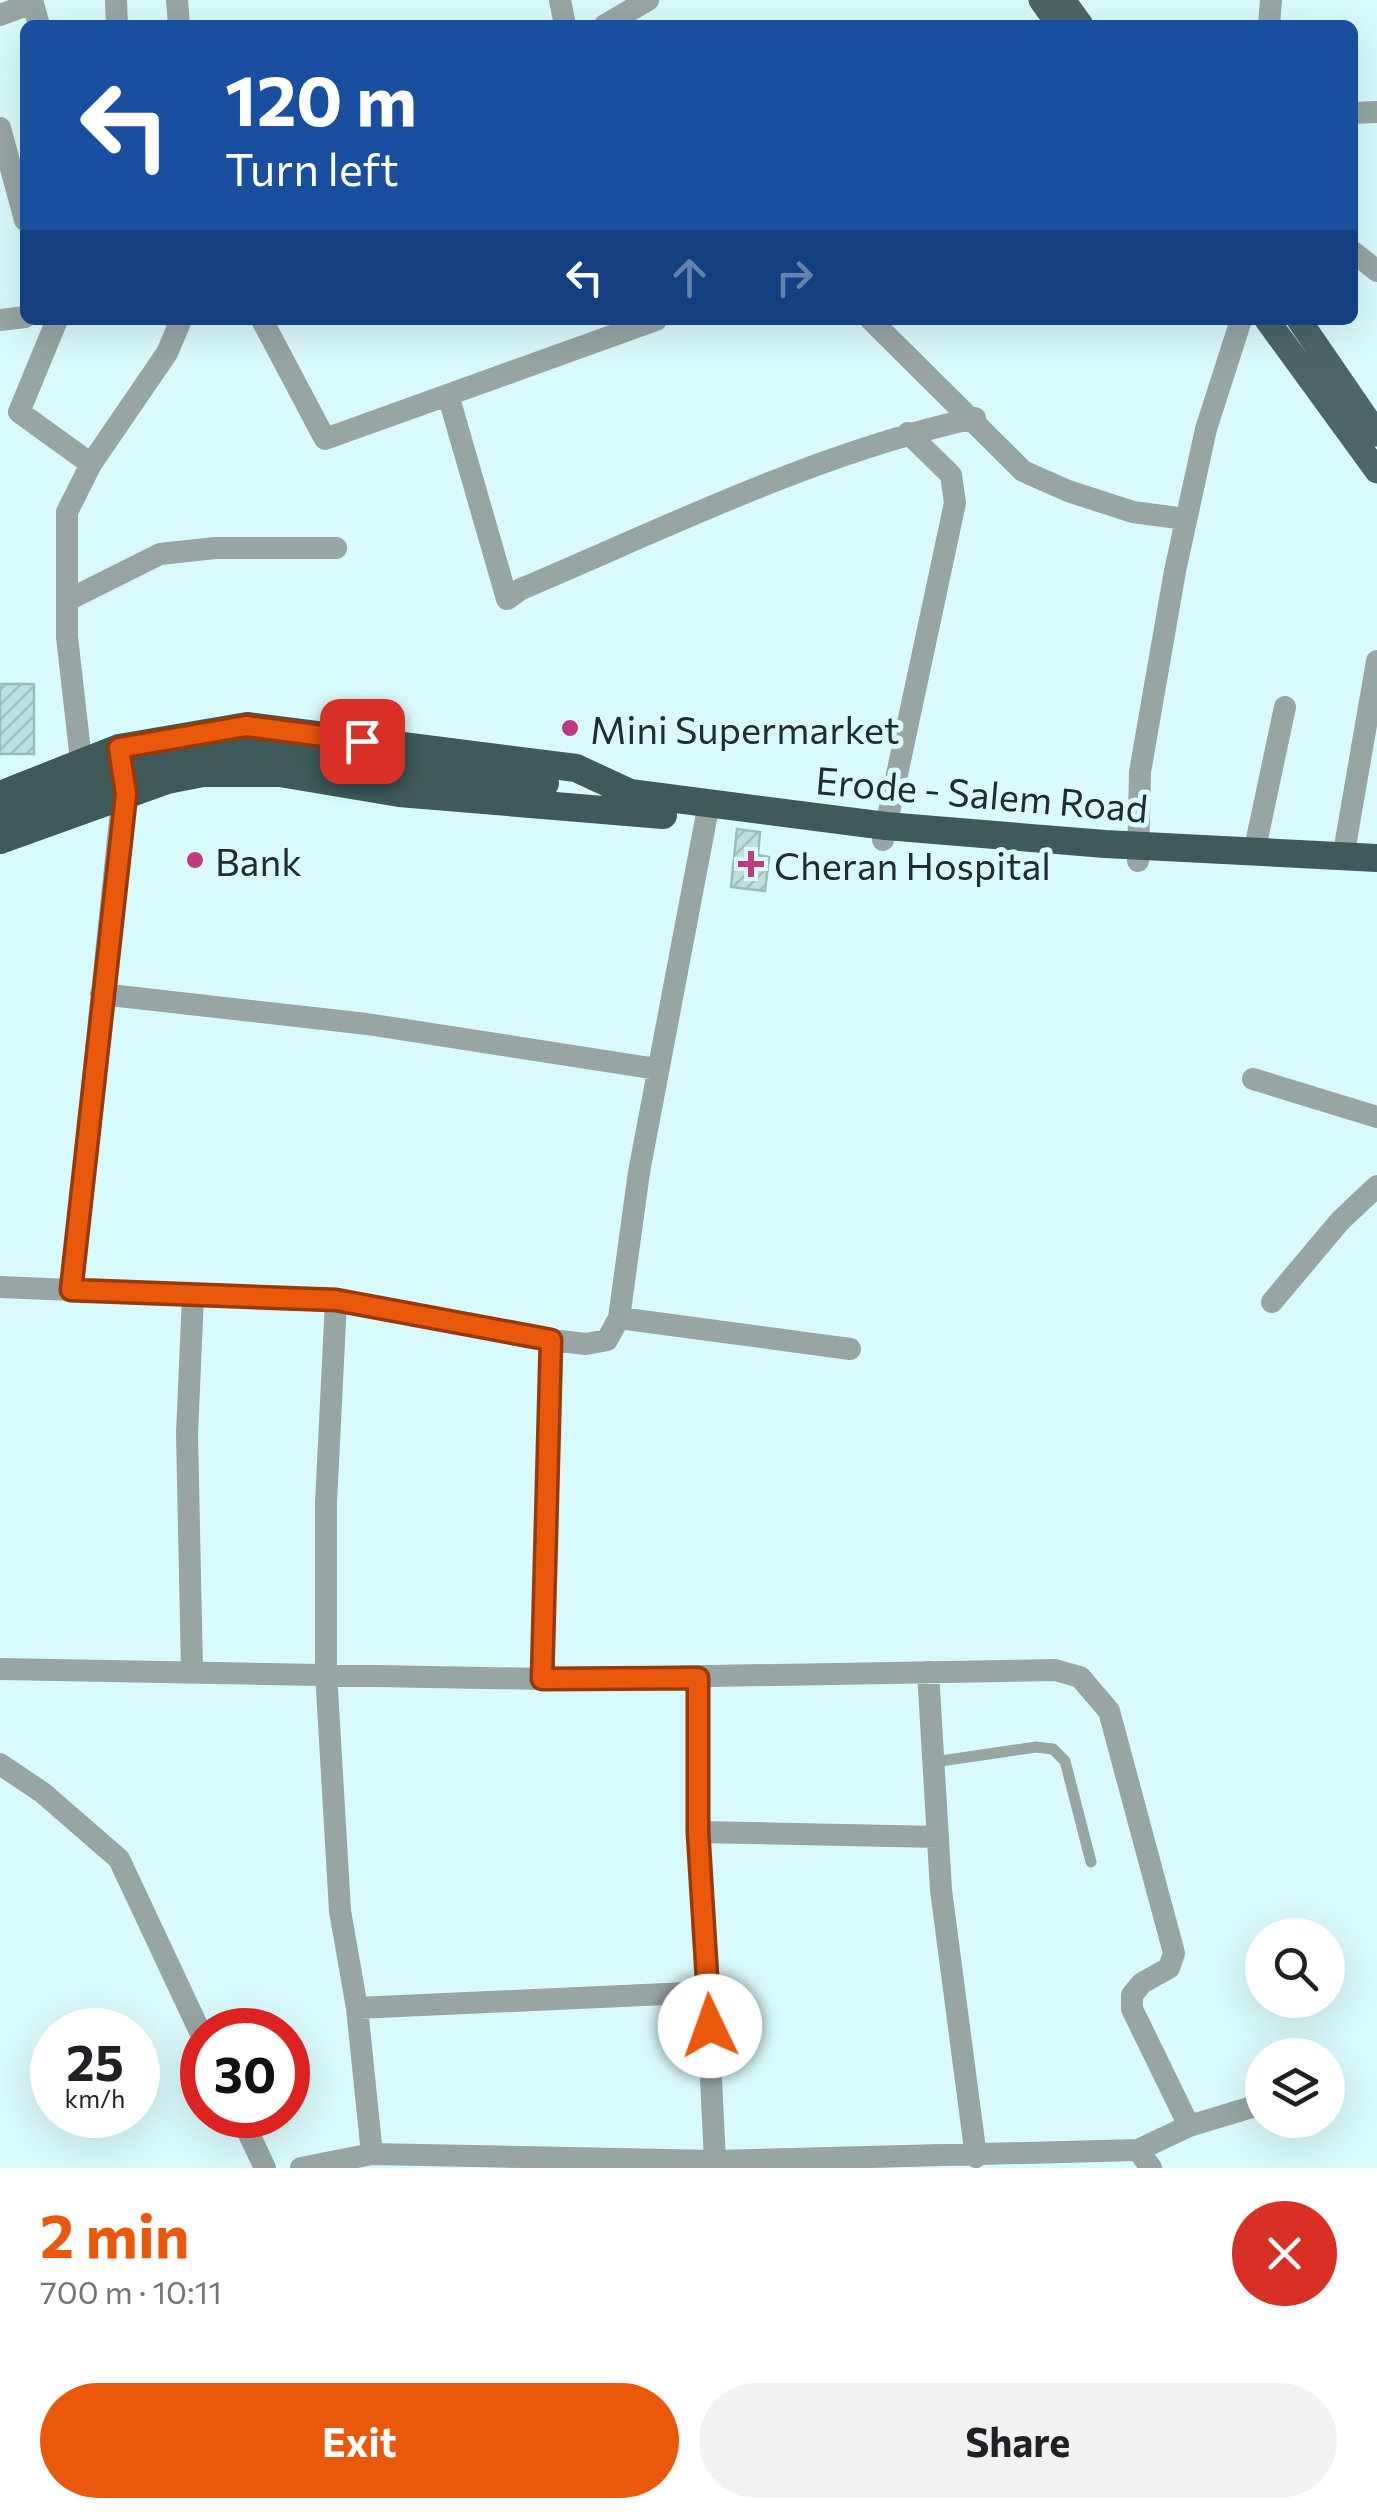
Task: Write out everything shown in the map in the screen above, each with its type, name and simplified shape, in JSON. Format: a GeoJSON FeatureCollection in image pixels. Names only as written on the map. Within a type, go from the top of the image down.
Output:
{"type":"FeatureCollection","features":[{"type":"Feature","properties":{"kind":"highway","name":"Erode - Salem Road"},"geometry":{"type":"LineString","coordinates":[[0,795],[119,748],[246,726],[576,768],[630,793],[707,811]]}},
{"type":"Feature","properties":{"kind":"highway"},"geometry":{"type":"LineString","coordinates":[[0,816],[165,759],[204,753],[283,752],[630,793]]}},
{"type":"Feature","properties":{"kind":"highway","name":"Erode - Salem Road"},"geometry":{"type":"LineString","coordinates":[[0,840],[126,794],[203,772],[280,773],[399,793],[707,811],[885,833],[1377,873]]}},
{"type":"Feature","properties":{"kind":"highway","name":"Erode - Salem Road"},"geometry":{"type":"LineString","coordinates":[[1137,853],[1377,858]]}},
{"type":"Feature","properties":{"kind":"main road"},"geometry":{"type":"LineString","coordinates":[[1270,325],[1377,470]]}},
{"type":"Feature","properties":{"kind":"main road"},"geometry":{"type":"LineString","coordinates":[[1302,325],[1377,434]]}},
{"type":"Feature","properties":{"kind":"street"},"geometry":{"type":"LineString","coordinates":[[617,20],[648,0]]}},
{"type":"Feature","properties":{"kind":"street"},"geometry":{"type":"LineString","coordinates":[[0,15],[34,9]]}},
{"type":"Feature","properties":{"kind":"street"},"geometry":{"type":"LineString","coordinates":[[0,128],[20,202]]}},
{"type":"Feature","properties":{"kind":"street"},"geometry":{"type":"LineString","coordinates":[[56,325],[18,412],[91,464]]}},
{"type":"Feature","properties":{"kind":"street"},"geometry":{"type":"LineString","coordinates":[[88,808],[67,637],[67,512],[91,464],[167,353],[179,325]]}},
{"type":"Feature","properties":{"kind":"street"},"geometry":{"type":"LineString","coordinates":[[265,325],[325,440],[643,325]]}},
{"type":"Feature","properties":{"kind":"street"},"geometry":{"type":"LineString","coordinates":[[876,325],[975,418],[1024,471],[1068,492],[1133,512],[1185,519]]}},
{"type":"Feature","properties":{"kind":"street"},"geometry":{"type":"LineString","coordinates":[[1137,853],[1140,772],[1185,519],[1206,429],[1238,325]]}},
{"type":"Feature","properties":{"kind":"street"},"geometry":{"type":"LineString","coordinates":[[449,398],[507,599],[521,588],[704,512],[908,433],[975,418]]}},
{"type":"Feature","properties":{"kind":"street"},"geometry":{"type":"LineString","coordinates":[[885,833],[955,503],[951,475],[908,433]]}},
{"type":"Feature","properties":{"kind":"street"},"geometry":{"type":"LineString","coordinates":[[70,599],[160,554],[201,548],[336,548]]}},
{"type":"Feature","properties":{"kind":"street"},"geometry":{"type":"LineString","coordinates":[[1343,858],[1377,661]]}},
{"type":"Feature","properties":{"kind":"street"},"geometry":{"type":"LineString","coordinates":[[1254,853],[1285,707]]}},
{"type":"Feature","properties":{"kind":"street"},"geometry":{"type":"LineString","coordinates":[[71,1290],[126,794],[119,748]]}},
{"type":"Feature","properties":{"kind":"street"},"geometry":{"type":"LineString","coordinates":[[0,1287],[336,1300],[551,1340],[586,1344],[607,1340],[620,1318],[657,1069],[707,811]]}},
{"type":"Feature","properties":{"kind":"street"},"geometry":{"type":"LineString","coordinates":[[101,994],[367,1024],[657,1069]]}},
{"type":"Feature","properties":{"kind":"street"},"geometry":{"type":"LineString","coordinates":[[1253,1079],[1377,1118]]}},
{"type":"Feature","properties":{"kind":"street"},"geometry":{"type":"LineString","coordinates":[[1272,1302],[1340,1222],[1377,1186]]}},
{"type":"Feature","properties":{"kind":"street"},"geometry":{"type":"LineString","coordinates":[[192,1296],[187,1434],[192,1670]]}},
{"type":"Feature","properties":{"kind":"street"},"geometry":{"type":"LineString","coordinates":[[336,1300],[326,1503],[326,1672],[340,1911],[357,2008],[372,2154]]}},
{"type":"Feature","properties":{"kind":"street"},"geometry":{"type":"LineString","coordinates":[[620,1318],[850,1349]]}},
{"type":"Feature","properties":{"kind":"street"},"geometry":{"type":"LineString","coordinates":[[542,1679],[551,1340]]}},
{"type":"Feature","properties":{"kind":"street"},"geometry":{"type":"LineString","coordinates":[[0,1669],[326,1672],[542,1679],[1056,1670],[1080,1676],[1109,1712],[1174,1952],[1169,1968],[1132,1995],[1132,2009],[1189,2126]]}},
{"type":"Feature","properties":{"kind":"street"},"geometry":{"type":"LineString","coordinates":[[928,1672],[938,1837],[976,2157]]}},
{"type":"Feature","properties":{"kind":"street"},"geometry":{"type":"LineString","coordinates":[[698,1678],[698,1832],[715,2161]]}},
{"type":"Feature","properties":{"kind":"street"},"geometry":{"type":"LineString","coordinates":[[0,1764],[43,1794],[119,1859],[189,2008]]}},
{"type":"Feature","properties":{"kind":"street"},"geometry":{"type":"LineString","coordinates":[[698,1832],[938,1837]]}},
{"type":"Feature","properties":{"kind":"street"},"geometry":{"type":"LineString","coordinates":[[357,2008],[709,1992]]}},
{"type":"Feature","properties":{"kind":"street"},"geometry":{"type":"LineString","coordinates":[[301,2168],[372,2154],[656,2163],[976,2157],[1144,2159],[1189,2126],[1245,2109]]}},
{"type":"Feature","properties":{"kind":"street"},"geometry":{"type":"LineString","coordinates":[[251,2138],[265,2168]]}},
{"type":"Feature","properties":{"kind":"lane"},"geometry":{"type":"LineString","coordinates":[[934,1762],[1053,1749],[1064,1761],[1092,1862]]}},
{"type":"Feature","properties":{"kind":"building"},"geometry":{"type":"Polygon","coordinates":[[[0,684],[34,684],[34,754],[0,754],[0,684]]]}},
{"type":"Feature","properties":{"kind":"building"},"geometry":{"type":"Polygon","coordinates":[[[737,829],[760,832],[758,855],[769,857],[765,891],[731,887],[737,829]]]}},
{"type":"Feature","properties":{"kind":"place","name":"Mini Supermarket"},"geometry":{"type":"Point","coordinates":[570,728]}},
{"type":"Feature","properties":{"kind":"place","name":"Bank"},"geometry":{"type":"Point","coordinates":[195,860]}},
{"type":"Feature","properties":{"kind":"place","name":"Cheran Hospital"},"geometry":{"type":"Point","coordinates":[751,864]}},
{"type":"Feature","properties":{"kind":"route"},"geometry":{"type":"LineString","coordinates":[[362,741],[246,726],[119,748],[126,794],[71,1290],[336,1300],[551,1340],[545,1451],[542,1679],[698,1678],[698,1832],[710,2026]]}}]}
